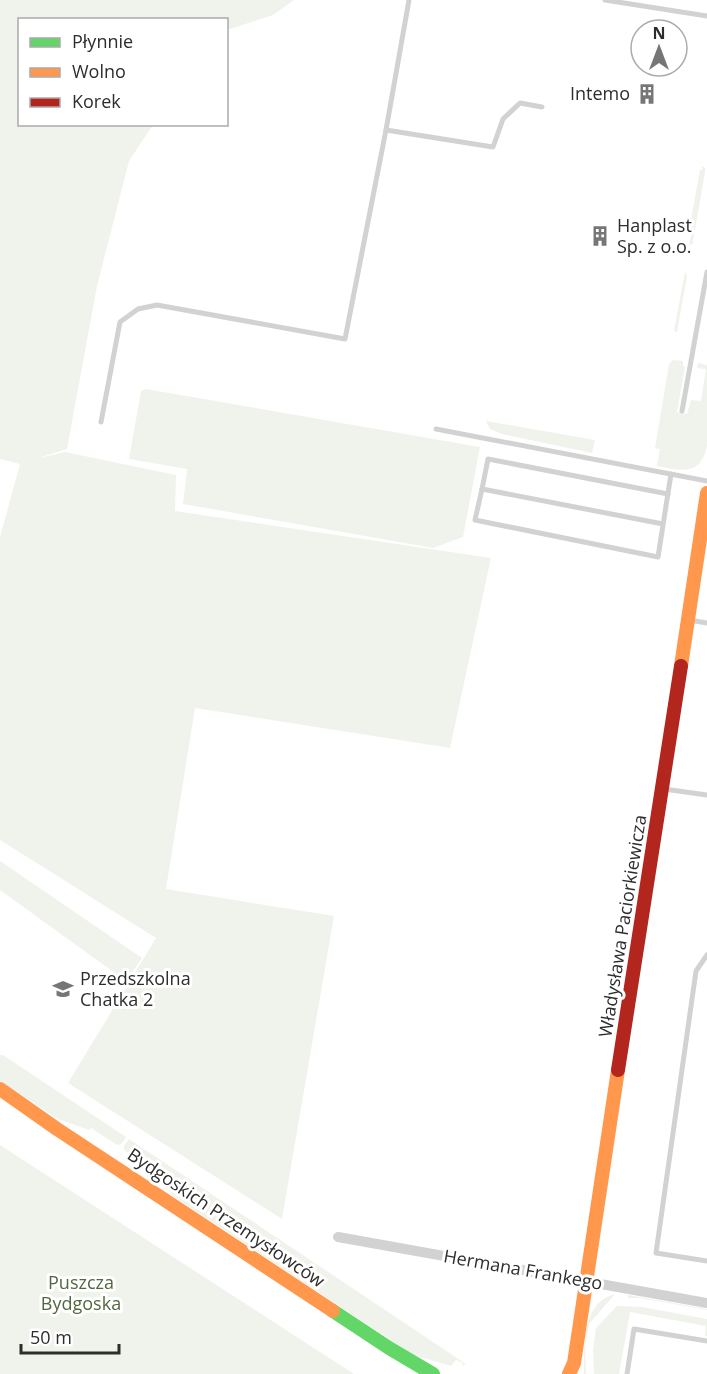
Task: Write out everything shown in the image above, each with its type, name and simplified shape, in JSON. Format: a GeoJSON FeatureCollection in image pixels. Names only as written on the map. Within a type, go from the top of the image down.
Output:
{"type":"FeatureCollection","features":[{"type":"Feature","properties":{"kind":"street","name":"Władysława Paciorkiewicza"},"geometry":{"type":"LineString","coordinates":[[573,1370],[688,620],[704,536],[707,493]]}},
{"type":"Feature","properties":{"kind":"street","name":"Bydgoskich Przemysłowców"},"geometry":{"type":"LineString","coordinates":[[0,1089],[389,1348],[434,1374]]}},
{"type":"Feature","properties":{"kind":"street","name":"Hermana Frankego"},"geometry":{"type":"LineString","coordinates":[[338,1237],[707,1303]]}},
{"type":"Feature","properties":{"kind":"lane"},"geometry":{"type":"LineString","coordinates":[[101,422],[120,322],[138,309],[157,305],[345,339],[409,0]]}},
{"type":"Feature","properties":{"kind":"lane"},"geometry":{"type":"LineString","coordinates":[[609,0],[707,16]]}},
{"type":"Feature","properties":{"kind":"lane"},"geometry":{"type":"LineString","coordinates":[[386,130],[493,147],[502,119],[520,103],[542,107]]}},
{"type":"Feature","properties":{"kind":"lane"},"geometry":{"type":"LineString","coordinates":[[682,411],[707,272]]}},
{"type":"Feature","properties":{"kind":"lane"},"geometry":{"type":"LineString","coordinates":[[436,429],[707,481]]}},
{"type":"Feature","properties":{"kind":"lane"},"geometry":{"type":"LineString","coordinates":[[668,494],[488,459],[475,520],[658,557],[663,524],[668,494],[671,474]]}},
{"type":"Feature","properties":{"kind":"lane"},"geometry":{"type":"LineString","coordinates":[[482,489],[663,524]]}},
{"type":"Feature","properties":{"kind":"lane"},"geometry":{"type":"LineString","coordinates":[[688,620],[707,623]]}},
{"type":"Feature","properties":{"kind":"lane"},"geometry":{"type":"LineString","coordinates":[[662,788],[707,795]]}},
{"type":"Feature","properties":{"kind":"lane"},"geometry":{"type":"LineString","coordinates":[[707,955],[696,971],[656,1253],[707,1262]]}},
{"type":"Feature","properties":{"kind":"lane"},"geometry":{"type":"LineString","coordinates":[[627,1374],[634,1329],[707,1341]]}},
{"type":"Feature","properties":{"kind":"green space"},"geometry":{"type":"Polygon","coordinates":[[[0,0],[294,0],[273,15],[228,30],[228,18],[18,18],[18,126],[152,126],[129,161],[97,286],[67,449],[35,459],[65,452],[176,475],[175,511],[491,558],[450,748],[195,708],[166,889],[334,916],[282,1219],[68,1083],[156,938],[0,840],[0,537],[20,464],[0,459],[0,0]]]}},
{"type":"Feature","properties":{"kind":"green space"},"geometry":{"type":"Polygon","coordinates":[[[702,166],[705,172],[693,244],[689,245],[693,226],[690,225],[702,166]]]}},
{"type":"Feature","properties":{"kind":"green space"},"geometry":{"type":"Polygon","coordinates":[[[685,272],[687,276],[677,332],[674,331],[685,272]]]}},
{"type":"Feature","properties":{"kind":"green space"},"geometry":{"type":"Polygon","coordinates":[[[673,360],[683,361],[685,367],[677,412],[687,414],[691,400],[701,401],[706,369],[697,368],[698,363],[707,365],[707,445],[704,455],[695,467],[682,470],[657,466],[660,449],[655,448],[669,364],[673,360]]]}},
{"type":"Feature","properties":{"kind":"green space"},"geometry":{"type":"Polygon","coordinates":[[[146,389],[480,447],[463,537],[433,548],[183,504],[187,469],[129,459],[141,391],[146,389]]]}},
{"type":"Feature","properties":{"kind":"green space"},"geometry":{"type":"Polygon","coordinates":[[[486,421],[595,440],[592,453],[502,434],[490,429],[486,421]]]}},
{"type":"Feature","properties":{"kind":"green space"},"geometry":{"type":"Polygon","coordinates":[[[0,861],[142,958],[126,981],[0,890],[0,861]]]}},
{"type":"Feature","properties":{"kind":"green space"},"geometry":{"type":"Polygon","coordinates":[[[0,1055],[126,1137],[121,1144],[117,1145],[91,1128],[89,1130],[58,1119],[0,1081],[0,1055]]]}},
{"type":"Feature","properties":{"kind":"green space"},"geometry":{"type":"Polygon","coordinates":[[[129,1139],[466,1364],[462,1366],[463,1363],[456,1360],[451,1366],[407,1351],[173,1196],[151,1171],[152,1169],[124,1150],[129,1139]]]}},
{"type":"Feature","properties":{"kind":"green space","name":"Puszcza Bydgoska"},"geometry":{"type":"Polygon","coordinates":[[[0,1145],[354,1374],[0,1374],[0,1145]]]}},
{"type":"Feature","properties":{"kind":"green space"},"geometry":{"type":"Polygon","coordinates":[[[615,1294],[589,1324],[585,1347],[586,1374],[584,1374],[585,1339],[590,1316],[596,1306],[615,1294]]]}},
{"type":"Feature","properties":{"kind":"green space"},"geometry":{"type":"Polygon","coordinates":[[[628,1295],[707,1310],[640,1298],[628,1298],[628,1295]]]}},
{"type":"Feature","properties":{"kind":"green space"},"geometry":{"type":"Polygon","coordinates":[[[617,1306],[642,1307],[707,1319],[707,1336],[705,1336],[706,1326],[630,1312],[619,1374],[594,1374],[593,1350],[596,1328],[617,1306]]]}},
{"type":"Feature","properties":{"kind":"traffic: fast"},"geometry":{"type":"LineString","coordinates":[[333,1311],[433,1374]]}},
{"type":"Feature","properties":{"kind":"traffic: slow"},"geometry":{"type":"LineString","coordinates":[[681,666],[707,493]]}},
{"type":"Feature","properties":{"kind":"traffic: slow"},"geometry":{"type":"LineString","coordinates":[[569,1374],[574,1363],[618,1070]]}},
{"type":"Feature","properties":{"kind":"traffic: slow"},"geometry":{"type":"LineString","coordinates":[[0,1089],[333,1311]]}},
{"type":"Feature","properties":{"kind":"traffic: jam"},"geometry":{"type":"LineString","coordinates":[[618,1070],[681,666]]}},
{"type":"Feature","properties":{"kind":"place","name":"Intemo"},"geometry":{"type":"Point","coordinates":[647,94]}},
{"type":"Feature","properties":{"kind":"place","name":"Hanplast Sp. z o.o."},"geometry":{"type":"Point","coordinates":[600,236]}},
{"type":"Feature","properties":{"kind":"place","name":"Przedszkolna Chatka 2"},"geometry":{"type":"Point","coordinates":[63,989]}}]}
